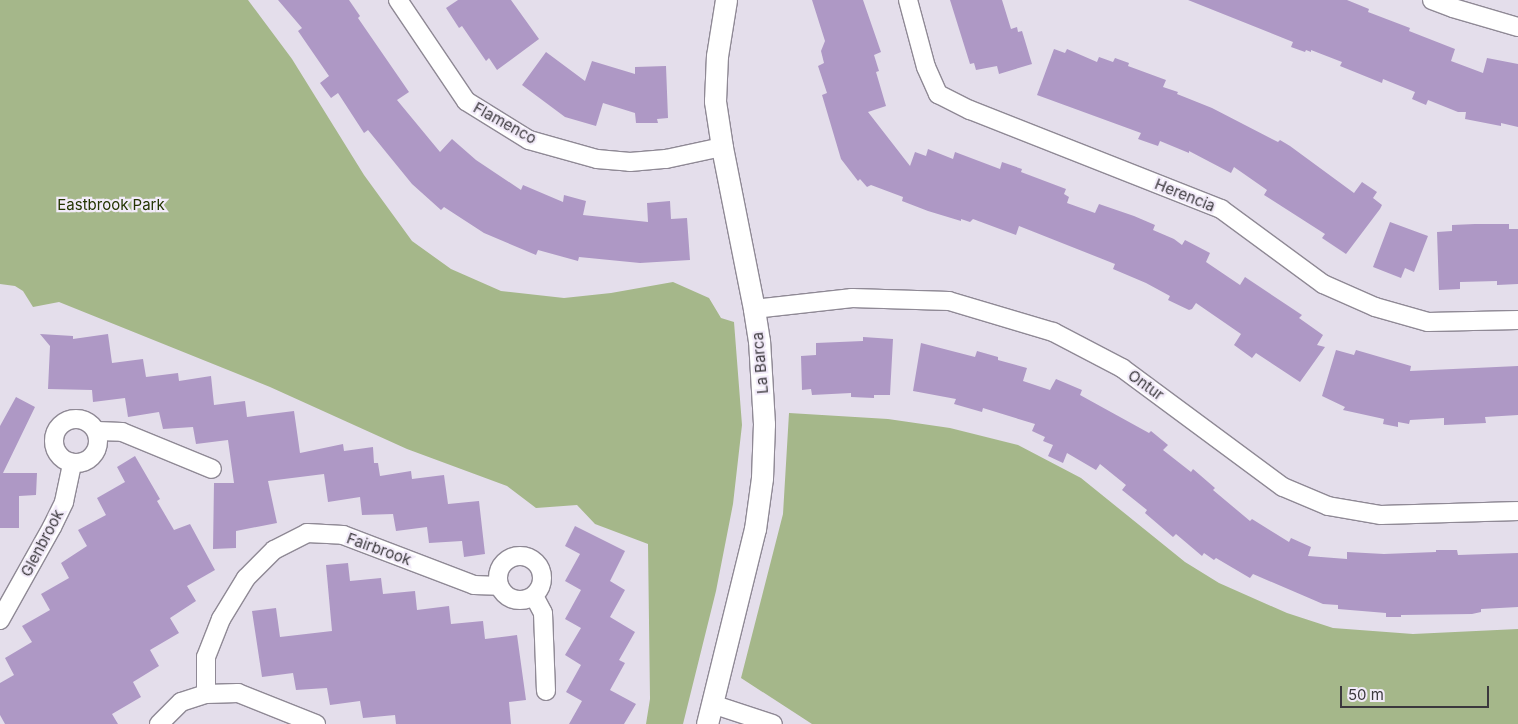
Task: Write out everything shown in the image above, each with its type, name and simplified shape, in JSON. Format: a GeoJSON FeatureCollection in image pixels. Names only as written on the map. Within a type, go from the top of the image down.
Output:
{"type":"FeatureCollection","features":[{"type":"Feature","properties":{"kind":"street","name":"Flamenco"},"geometry":{"type":"LineString","coordinates":[[398,0],[466,101],[529,140],[597,159],[630,162],[666,159],[722,148]]}},
{"type":"Feature","properties":{"kind":"street","name":"La Barca"},"geometry":{"type":"LineString","coordinates":[[710,714],[755,529],[762,478],[764,424],[759,341],[722,148],[716,101],[717,56],[726,0]]}},
{"type":"Feature","properties":{"kind":"street","name":"Herencia"},"geometry":{"type":"LineString","coordinates":[[908,0],[926,66],[938,94],[1221,209],[1323,284],[1375,307],[1428,322],[1518,320]]}},
{"type":"Feature","properties":{"kind":"street"},"geometry":{"type":"LineString","coordinates":[[1432,0],[1518,27]]}},
{"type":"Feature","properties":{"kind":"street","name":"Ontur"},"geometry":{"type":"LineString","coordinates":[[754,309],[852,298],[949,301],[1053,332],[1122,368],[1283,487],[1328,506],[1381,515],[1518,511]]}},
{"type":"Feature","properties":{"kind":"street"},"geometry":{"type":"LineString","coordinates":[[81,419],[93,425],[97,431],[96,452],[86,461],[72,463],[65,460],[56,450],[54,443],[57,430],[67,420],[81,419]]}},
{"type":"Feature","properties":{"kind":"street"},"geometry":{"type":"LineString","coordinates":[[97,431],[122,432],[212,469]]}},
{"type":"Feature","properties":{"kind":"street","name":"Glenbrook"},"geometry":{"type":"LineString","coordinates":[[0,620],[64,502],[72,463]]}},
{"type":"Feature","properties":{"kind":"street","name":"Fairbrook"},"geometry":{"type":"LineString","coordinates":[[206,694],[206,657],[221,619],[246,578],[274,550],[307,533],[343,535],[474,585],[499,586]]}},
{"type":"Feature","properties":{"kind":"street"},"geometry":{"type":"LineString","coordinates":[[526,556],[533,559],[541,570],[542,584],[534,596],[528,599],[514,600],[503,592],[499,586],[498,579],[502,566],[512,557],[526,556]]}},
{"type":"Feature","properties":{"kind":"street"},"geometry":{"type":"LineString","coordinates":[[534,596],[543,612],[546,691]]}},
{"type":"Feature","properties":{"kind":"street"},"geometry":{"type":"LineString","coordinates":[[159,724],[181,702],[206,694],[238,693],[316,724]]}},
{"type":"Feature","properties":{"kind":"street"},"geometry":{"type":"LineString","coordinates":[[710,714],[773,724]]}},
{"type":"Feature","properties":{"kind":"green space","name":"Eastbrook Park"},"geometry":{"type":"Polygon","coordinates":[[[0,0],[248,0],[292,59],[364,175],[412,241],[451,269],[501,291],[564,298],[611,293],[673,282],[709,298],[721,318],[734,322],[742,425],[733,504],[716,591],[683,724],[646,724],[650,699],[648,544],[595,524],[577,505],[536,508],[507,486],[407,449],[270,387],[59,302],[33,307],[23,291],[15,286],[0,284],[0,0]]]}},
{"type":"Feature","properties":{"kind":"green space"},"geometry":{"type":"Polygon","coordinates":[[[789,413],[888,419],[950,428],[1018,445],[1081,478],[1185,562],[1219,583],[1287,613],[1333,628],[1413,634],[1518,629],[1518,724],[812,724],[741,678],[783,514],[789,413]]]}},
{"type":"Feature","properties":{"kind":"building"},"geometry":{"type":"Polygon","coordinates":[[[278,0],[349,0],[360,16],[358,18],[409,92],[397,100],[440,152],[452,139],[476,160],[521,190],[523,185],[563,202],[564,195],[586,201],[583,215],[648,222],[647,203],[670,201],[671,219],[687,218],[690,260],[640,263],[579,257],[578,261],[538,250],[536,255],[484,233],[444,207],[441,210],[412,184],[368,130],[364,133],[338,93],[331,98],[320,83],[329,76],[298,31],[302,28],[278,0]]]}},
{"type":"Feature","properties":{"kind":"building"},"geometry":{"type":"Polygon","coordinates":[[[458,0],[511,0],[539,39],[497,70],[489,58],[486,61],[462,26],[459,28],[446,8],[458,0]]]}},
{"type":"Feature","properties":{"kind":"building"},"geometry":{"type":"Polygon","coordinates":[[[812,0],[863,0],[881,52],[874,55],[879,71],[876,72],[886,106],[868,112],[910,166],[915,152],[926,156],[928,149],[953,159],[955,152],[1000,169],[1002,162],[1022,169],[1021,172],[1066,189],[1064,194],[1069,197],[1067,203],[1095,213],[1099,204],[1134,216],[1155,225],[1153,230],[1174,239],[1182,245],[1185,240],[1210,253],[1206,262],[1240,285],[1245,277],[1302,315],[1299,318],[1323,335],[1317,345],[1325,347],[1300,382],[1256,353],[1252,358],[1234,345],[1241,334],[1196,303],[1189,310],[1168,300],[1170,296],[1113,269],[1115,264],[1019,226],[1016,235],[973,219],[970,222],[961,219],[961,221],[928,211],[902,201],[903,197],[871,185],[867,187],[860,179],[858,181],[841,159],[822,95],[827,93],[818,66],[824,63],[821,51],[825,41],[812,0]]]}},
{"type":"Feature","properties":{"kind":"building"},"geometry":{"type":"Polygon","coordinates":[[[950,0],[1002,0],[1011,29],[1017,27],[1018,32],[1022,31],[1032,64],[999,74],[997,66],[976,70],[974,63],[970,64],[950,0]]]}},
{"type":"Feature","properties":{"kind":"building"},"geometry":{"type":"Polygon","coordinates":[[[1188,0],[1347,0],[1369,9],[1368,12],[1410,28],[1409,31],[1455,49],[1451,61],[1483,73],[1487,58],[1518,64],[1518,127],[1501,123],[1501,126],[1465,119],[1466,112],[1458,112],[1428,100],[1426,105],[1412,99],[1415,92],[1383,79],[1382,83],[1340,66],[1342,62],[1311,50],[1311,52],[1306,50],[1305,52],[1291,47],[1293,42],[1188,0]]]}},
{"type":"Feature","properties":{"kind":"building"},"geometry":{"type":"Polygon","coordinates":[[[1054,49],[1065,53],[1067,49],[1097,62],[1099,57],[1113,62],[1115,58],[1129,63],[1128,66],[1166,80],[1163,87],[1212,108],[1278,142],[1280,140],[1354,193],[1362,182],[1377,192],[1373,198],[1382,205],[1346,254],[1322,238],[1325,234],[1264,195],[1267,190],[1234,167],[1231,173],[1189,151],[1189,153],[1160,141],[1158,146],[1138,139],[1141,133],[1037,95],[1054,49]]]}},
{"type":"Feature","properties":{"kind":"building"},"geometry":{"type":"Polygon","coordinates":[[[546,52],[585,81],[592,61],[635,74],[635,67],[666,66],[668,118],[657,119],[658,123],[636,123],[635,113],[603,103],[596,126],[565,117],[522,85],[546,52]]]}},
{"type":"Feature","properties":{"kind":"building"},"geometry":{"type":"Polygon","coordinates":[[[1390,222],[1428,236],[1414,272],[1405,268],[1401,278],[1373,267],[1390,222]]]}},
{"type":"Feature","properties":{"kind":"building"},"geometry":{"type":"Polygon","coordinates":[[[1509,224],[1509,229],[1518,229],[1518,284],[1497,285],[1497,281],[1460,282],[1460,289],[1439,290],[1437,232],[1452,231],[1452,225],[1509,224]]]}},
{"type":"Feature","properties":{"kind":"building"},"geometry":{"type":"Polygon","coordinates":[[[40,334],[73,336],[73,339],[108,334],[112,363],[143,359],[146,377],[178,373],[179,381],[211,376],[214,405],[245,401],[247,417],[294,411],[300,453],[343,444],[344,451],[373,447],[374,463],[378,463],[380,476],[411,471],[412,479],[444,475],[448,504],[479,501],[485,554],[464,557],[462,541],[429,543],[427,527],[396,531],[393,514],[362,515],[360,497],[328,502],[324,474],[268,481],[277,523],[236,531],[236,548],[213,549],[214,483],[234,483],[228,440],[196,444],[193,427],[163,429],[159,412],[128,417],[125,398],[93,402],[92,390],[48,389],[50,346],[40,334]]]}},
{"type":"Feature","properties":{"kind":"building"},"geometry":{"type":"Polygon","coordinates":[[[863,337],[893,339],[890,395],[874,395],[874,398],[851,397],[851,393],[812,395],[811,389],[802,390],[801,356],[816,355],[816,343],[863,341],[863,337]]]}},
{"type":"Feature","properties":{"kind":"building"},"geometry":{"type":"Polygon","coordinates":[[[921,343],[975,357],[977,351],[998,357],[998,360],[1027,368],[1023,381],[1050,390],[1056,379],[1082,390],[1080,395],[1149,433],[1151,431],[1168,445],[1163,450],[1191,472],[1193,469],[1215,488],[1213,490],[1250,521],[1252,519],[1289,542],[1291,538],[1311,547],[1308,556],[1347,559],[1347,552],[1384,554],[1436,552],[1436,550],[1457,550],[1458,555],[1518,553],[1518,607],[1481,609],[1481,612],[1472,614],[1386,617],[1386,613],[1338,609],[1338,605],[1323,604],[1253,574],[1250,578],[1216,558],[1214,560],[1204,553],[1202,556],[1176,534],[1173,537],[1145,513],[1147,510],[1122,490],[1126,485],[1100,464],[1096,470],[1067,453],[1063,463],[1048,456],[1053,445],[1043,441],[1045,437],[1032,431],[1035,424],[983,408],[982,412],[954,404],[956,399],[913,391],[921,343]]]}},
{"type":"Feature","properties":{"kind":"building"},"geometry":{"type":"Polygon","coordinates":[[[1336,350],[1354,355],[1356,350],[1411,366],[1410,371],[1518,366],[1518,415],[1485,417],[1486,423],[1444,425],[1444,418],[1410,420],[1409,424],[1398,422],[1398,427],[1383,424],[1384,419],[1343,410],[1345,407],[1322,396],[1336,350]]]}},
{"type":"Feature","properties":{"kind":"building"},"geometry":{"type":"Polygon","coordinates":[[[16,397],[35,407],[3,473],[37,473],[36,495],[19,496],[19,528],[0,528],[0,426],[16,397]]]}},
{"type":"Feature","properties":{"kind":"building"},"geometry":{"type":"Polygon","coordinates":[[[135,456],[160,499],[157,501],[174,530],[190,524],[215,570],[187,586],[196,601],[170,618],[179,633],[150,650],[159,666],[133,682],[141,697],[112,714],[118,724],[5,724],[0,715],[0,683],[14,675],[5,658],[32,642],[22,626],[50,610],[41,594],[69,578],[61,563],[87,546],[78,530],[106,515],[97,498],[125,482],[117,467],[135,456]]]}},
{"type":"Feature","properties":{"kind":"building"},"geometry":{"type":"Polygon","coordinates":[[[575,526],[625,551],[610,581],[625,590],[610,617],[635,632],[619,660],[625,663],[610,690],[636,704],[624,724],[569,724],[582,701],[566,692],[581,665],[565,655],[581,628],[565,619],[581,590],[565,581],[580,554],[565,546],[575,526]]]}},
{"type":"Feature","properties":{"kind":"building"},"geometry":{"type":"Polygon","coordinates":[[[348,563],[350,581],[381,578],[383,594],[415,591],[417,610],[449,606],[451,624],[483,621],[485,639],[517,635],[526,700],[509,702],[511,724],[396,724],[395,715],[363,718],[360,701],[330,705],[327,688],[296,690],[293,673],[262,677],[252,611],[276,608],[280,637],[332,631],[326,565],[348,563]]]}}]}
